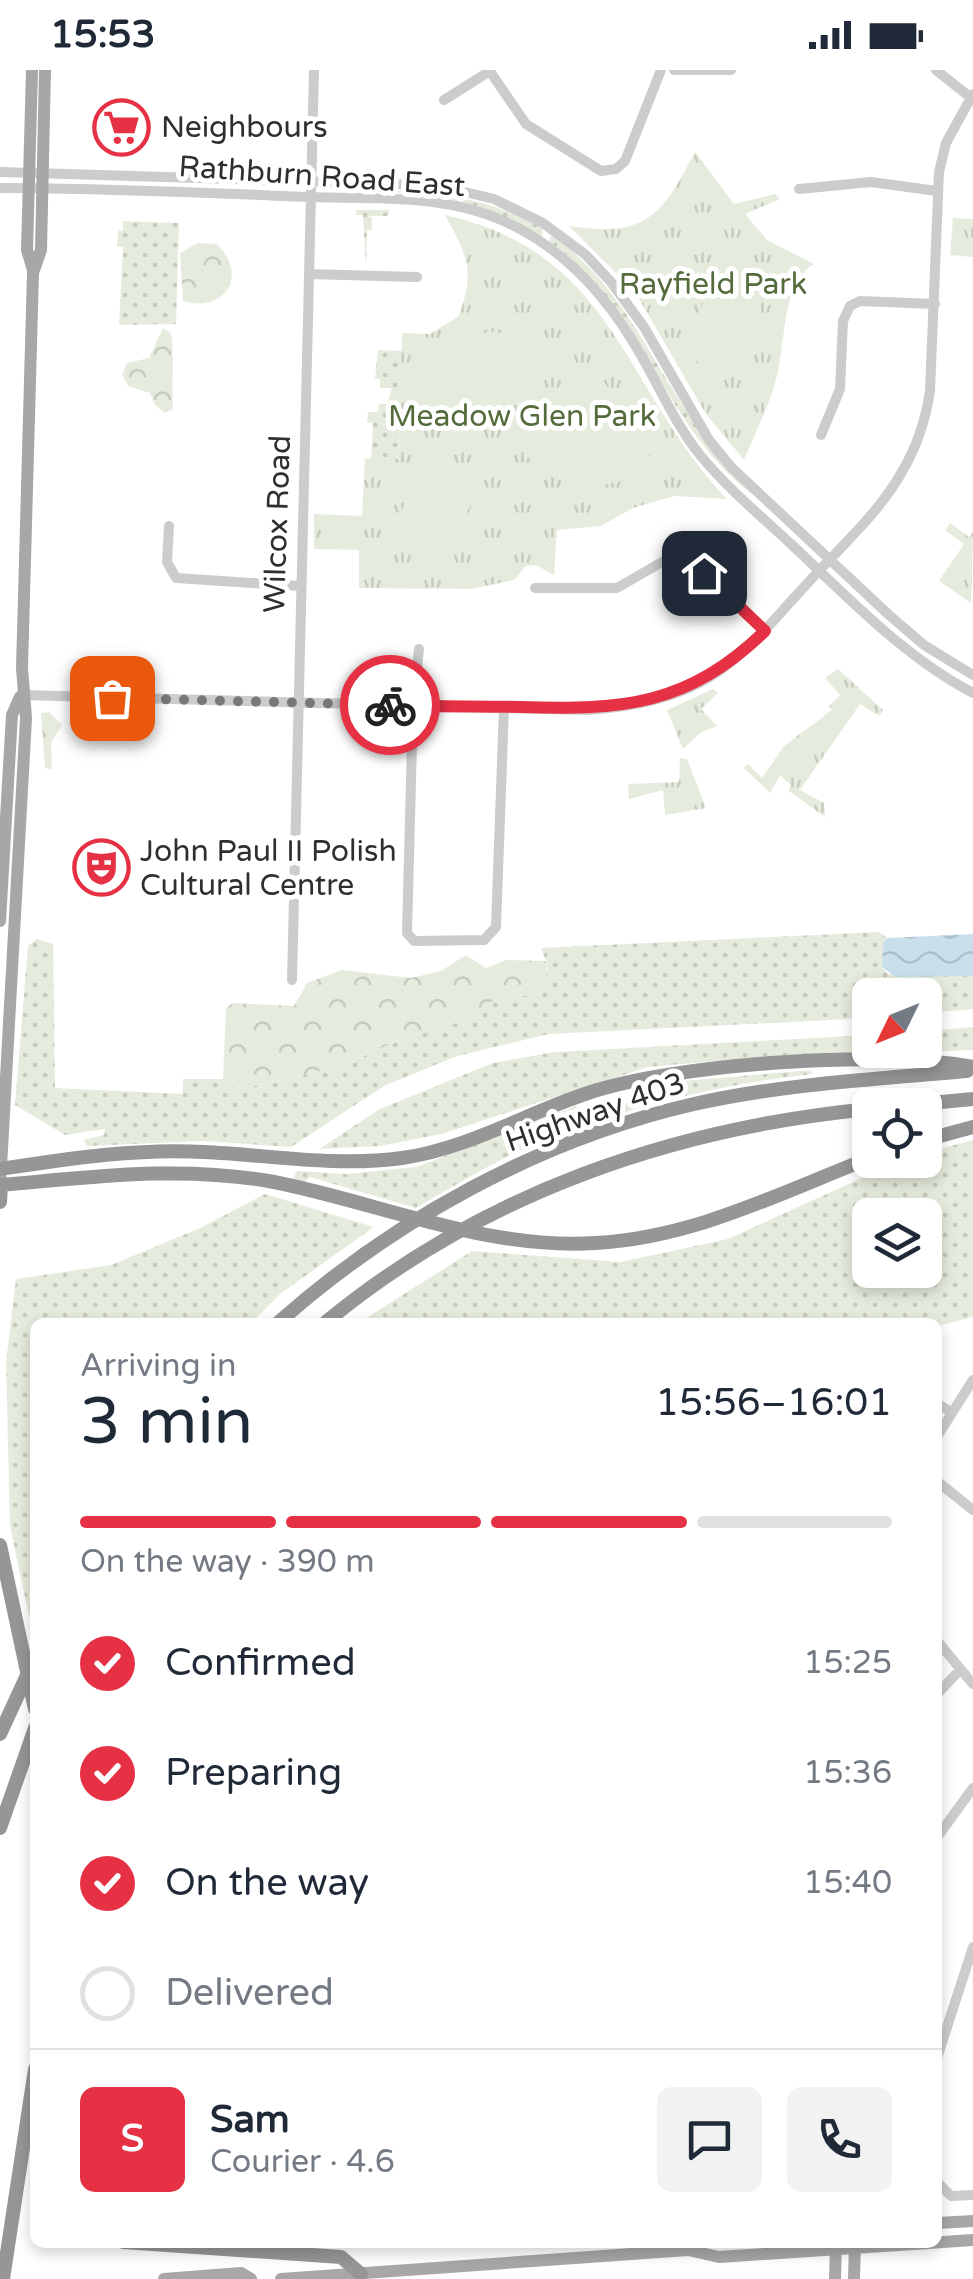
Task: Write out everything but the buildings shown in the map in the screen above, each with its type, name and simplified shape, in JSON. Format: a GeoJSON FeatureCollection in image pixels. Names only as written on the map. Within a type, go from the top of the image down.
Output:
{"type":"FeatureCollection","features":[{"type":"Feature","properties":{"kind":"highway"},"geometry":{"type":"LineString","coordinates":[[1,1169],[156,1151],[378,1161],[448,1146],[589,1092],[651,1077],[804,1064],[939,1060],[973,1069]]}},
{"type":"Feature","properties":{"kind":"highway","name":"Highway 403"},"geometry":{"type":"LineString","coordinates":[[283,1318],[353,1262],[449,1201],[532,1160],[614,1128],[692,1105],[750,1094],[973,1069]]}},
{"type":"Feature","properties":{"kind":"highway"},"geometry":{"type":"LineString","coordinates":[[942,1102],[973,1100]]}},
{"type":"Feature","properties":{"kind":"highway","name":"Highway 403"},"geometry":{"type":"LineString","coordinates":[[332,1318],[403,1266],[464,1229],[586,1172],[705,1134],[852,1112]]}},
{"type":"Feature","properties":{"kind":"highway"},"geometry":{"type":"LineString","coordinates":[[942,1135],[973,1127]]}},
{"type":"Feature","properties":{"kind":"highway"},"geometry":{"type":"LineString","coordinates":[[0,1202],[1,1185],[121,1174],[202,1173],[275,1182],[532,1241],[599,1243],[686,1229],[852,1165]]}},
{"type":"Feature","properties":{"kind":"highway"},"geometry":{"type":"LineString","coordinates":[[0,1545],[30,1686]]}},
{"type":"Feature","properties":{"kind":"highway"},"geometry":{"type":"LineString","coordinates":[[0,1734],[30,1669]]}},
{"type":"Feature","properties":{"kind":"highway"},"geometry":{"type":"LineString","coordinates":[[0,1828],[30,1742]]}},
{"type":"Feature","properties":{"kind":"highway"},"geometry":{"type":"LineString","coordinates":[[4,2279],[30,2102]]}},
{"type":"Feature","properties":{"kind":"highway"},"geometry":{"type":"LineString","coordinates":[[210,2248],[340,2257],[361,2274]]}},
{"type":"Feature","properties":{"kind":"main road"},"geometry":{"type":"LineString","coordinates":[[32,70],[36,180]]}},
{"type":"Feature","properties":{"kind":"main road"},"geometry":{"type":"LineString","coordinates":[[1,1185],[7,1015],[26,718],[21,695],[34,272],[28,250],[45,70]]}},
{"type":"Feature","properties":{"kind":"main road"},"geometry":{"type":"LineString","coordinates":[[0,922],[12,715],[21,695]]}},
{"type":"Feature","properties":{"kind":"main road"},"geometry":{"type":"LineString","coordinates":[[942,2224],[973,2221]]}},
{"type":"Feature","properties":{"kind":"main road"},"geometry":{"type":"LineString","coordinates":[[942,2242],[973,2240]]}},
{"type":"Feature","properties":{"kind":"main road"},"geometry":{"type":"LineString","coordinates":[[281,2279],[693,2248]]}},
{"type":"Feature","properties":{"kind":"main road"},"geometry":{"type":"LineString","coordinates":[[688,2250],[719,2258],[816,2248]]}},
{"type":"Feature","properties":{"kind":"main road"},"geometry":{"type":"LineString","coordinates":[[834,2279],[836,2248]]}},
{"type":"Feature","properties":{"kind":"main road"},"geometry":{"type":"LineString","coordinates":[[854,2279],[855,2248]]}},
{"type":"Feature","properties":{"kind":"main road"},"geometry":{"type":"LineString","coordinates":[[164,2279],[240,2273],[251,2279]]}},
{"type":"Feature","properties":{"kind":"street","name":"Wilcox Road"},"geometry":{"type":"LineString","coordinates":[[292,980],[314,70]]}},
{"type":"Feature","properties":{"kind":"street"},"geometry":{"type":"LineString","coordinates":[[444,100],[490,71],[526,124],[601,171],[616,170],[625,160],[661,70]]}},
{"type":"Feature","properties":{"kind":"street"},"geometry":{"type":"LineString","coordinates":[[674,70],[732,70]]}},
{"type":"Feature","properties":{"kind":"street"},"geometry":{"type":"LineString","coordinates":[[21,695],[588,710],[662,698],[700,683],[765,631],[831,558],[903,471],[920,430],[930,391],[938,191],[946,143],[972,96],[936,70]]}},
{"type":"Feature","properties":{"kind":"street","name":"Rathburn Road East"},"geometry":{"type":"LineString","coordinates":[[0,172],[36,180],[431,202],[486,214],[543,243],[582,275],[618,318],[701,456],[920,660],[973,693]]}},
{"type":"Feature","properties":{"kind":"street","name":"Rathburn Road East"},"geometry":{"type":"LineString","coordinates":[[0,188],[36,180],[312,182],[449,188],[494,199],[543,223],[595,264],[628,305],[709,440],[924,645],[973,675]]}},
{"type":"Feature","properties":{"kind":"street"},"geometry":{"type":"LineString","coordinates":[[799,188],[871,182],[938,191]]}},
{"type":"Feature","properties":{"kind":"street"},"geometry":{"type":"LineString","coordinates":[[309,274],[417,277]]}},
{"type":"Feature","properties":{"kind":"street"},"geometry":{"type":"LineString","coordinates":[[822,435],[840,389],[843,321],[850,306],[860,301],[935,304]]}},
{"type":"Feature","properties":{"kind":"street"},"geometry":{"type":"LineString","coordinates":[[169,526],[167,562],[176,578],[300,586]]}},
{"type":"Feature","properties":{"kind":"street"},"geometry":{"type":"LineString","coordinates":[[535,588],[617,588],[676,554],[694,564],[765,631]]}},
{"type":"Feature","properties":{"kind":"street"},"geometry":{"type":"LineString","coordinates":[[419,649],[413,705],[407,932],[414,940],[484,940],[498,922],[504,707]]}},
{"type":"Feature","properties":{"kind":"street"},"geometry":{"type":"LineString","coordinates":[[942,1429],[973,1380]]}},
{"type":"Feature","properties":{"kind":"street"},"geometry":{"type":"LineString","coordinates":[[942,1406],[951,1412]]}},
{"type":"Feature","properties":{"kind":"street"},"geometry":{"type":"LineString","coordinates":[[942,1485],[973,1510]]}},
{"type":"Feature","properties":{"kind":"street"},"geometry":{"type":"LineString","coordinates":[[942,1648],[973,1684]]}},
{"type":"Feature","properties":{"kind":"street"},"geometry":{"type":"LineString","coordinates":[[942,1689],[959,1671]]}},
{"type":"Feature","properties":{"kind":"street"},"geometry":{"type":"LineString","coordinates":[[942,1831],[973,1788]]}},
{"type":"Feature","properties":{"kind":"street"},"geometry":{"type":"LineString","coordinates":[[942,2043],[973,1947]]}},
{"type":"Feature","properties":{"kind":"street"},"geometry":{"type":"LineString","coordinates":[[942,2187],[951,2196],[973,2195]]}},
{"type":"Feature","properties":{"kind":"green space","name":"Rayfield Park"},"geometry":{"type":"Polygon","coordinates":[[[695,152],[734,204],[775,194],[780,199],[745,214],[767,240],[814,264],[803,274],[789,302],[774,387],[744,460],[706,414],[635,292],[569,226],[617,228],[648,218],[672,192],[695,152]]]}},
{"type":"Feature","properties":{"kind":"green space"},"geometry":{"type":"Polygon","coordinates":[[[386,191],[428,193],[485,204],[542,228],[543,236],[461,201],[386,191]]]}},
{"type":"Feature","properties":{"kind":"green space"},"geometry":{"type":"Polygon","coordinates":[[[356,210],[389,210],[388,216],[368,216],[372,218],[372,230],[367,230],[366,267],[363,215],[356,215],[356,210]]]}},
{"type":"Feature","properties":{"kind":"green space","name":"Meadow Glen Park"},"geometry":{"type":"Polygon","coordinates":[[[445,215],[502,234],[547,260],[582,293],[611,330],[692,457],[727,499],[674,496],[633,508],[601,526],[557,530],[554,575],[536,565],[526,566],[514,580],[472,589],[359,588],[359,550],[314,549],[314,514],[362,516],[365,459],[399,459],[402,333],[430,334],[459,316],[467,287],[467,264],[445,215]]]}},
{"type":"Feature","properties":{"kind":"green space"},"geometry":{"type":"Polygon","coordinates":[[[953,218],[973,219],[973,257],[950,255],[953,218]]]}},
{"type":"Feature","properties":{"kind":"green space"},"geometry":{"type":"Polygon","coordinates":[[[123,221],[179,223],[176,324],[119,325],[123,247],[117,246],[123,221]]]}},
{"type":"Feature","properties":{"kind":"green space"},"geometry":{"type":"Polygon","coordinates":[[[708,229],[714,244],[676,258],[670,242],[708,229]]]}},
{"type":"Feature","properties":{"kind":"green space"},"geometry":{"type":"Polygon","coordinates":[[[552,235],[598,277],[616,300],[696,425],[756,497],[725,470],[698,438],[608,300],[581,268],[549,241],[552,235]]]}},
{"type":"Feature","properties":{"kind":"green space"},"geometry":{"type":"Polygon","coordinates":[[[198,243],[217,244],[231,268],[228,289],[211,302],[183,301],[180,253],[198,243]]]}},
{"type":"Feature","properties":{"kind":"green space"},"geometry":{"type":"Polygon","coordinates":[[[713,269],[767,285],[740,375],[686,358],[713,269]]]}},
{"type":"Feature","properties":{"kind":"green space"},"geometry":{"type":"Polygon","coordinates":[[[163,328],[171,333],[173,351],[173,409],[165,413],[155,405],[150,393],[128,386],[122,375],[127,363],[149,358],[163,328]]]}},
{"type":"Feature","properties":{"kind":"green space"},"geometry":{"type":"Polygon","coordinates":[[[495,331],[523,342],[540,359],[476,437],[405,379],[423,360],[445,346],[495,331]]]}},
{"type":"Feature","properties":{"kind":"green space"},"geometry":{"type":"Polygon","coordinates":[[[378,350],[402,351],[399,460],[371,459],[373,423],[367,422],[368,412],[378,412],[379,404],[387,404],[392,388],[380,388],[380,379],[375,379],[378,350]]]}},
{"type":"Feature","properties":{"kind":"green space"},"geometry":{"type":"Polygon","coordinates":[[[605,383],[657,468],[618,482],[582,485],[548,474],[532,462],[518,445],[605,383]]]}},
{"type":"Feature","properties":{"kind":"green space"},"geometry":{"type":"Polygon","coordinates":[[[432,455],[483,483],[439,562],[388,534],[432,455]]]}},
{"type":"Feature","properties":{"kind":"green space"},"geometry":{"type":"Polygon","coordinates":[[[950,523],[969,537],[973,532],[971,603],[939,581],[964,544],[945,530],[950,523]]]}},
{"type":"Feature","properties":{"kind":"green space"},"geometry":{"type":"Polygon","coordinates":[[[838,669],[883,710],[879,716],[860,704],[800,790],[824,803],[825,817],[788,790],[791,785],[780,775],[770,793],[744,768],[748,764],[762,778],[784,746],[832,710],[829,706],[840,695],[825,678],[838,669]]]}},
{"type":"Feature","properties":{"kind":"green space"},"geometry":{"type":"Polygon","coordinates":[[[713,689],[718,693],[701,709],[717,726],[700,733],[683,749],[667,710],[713,689]]]}},
{"type":"Feature","properties":{"kind":"green space"},"geometry":{"type":"Polygon","coordinates":[[[49,712],[62,725],[51,743],[52,769],[45,768],[41,713],[49,712]]]}},
{"type":"Feature","properties":{"kind":"green space"},"geometry":{"type":"Polygon","coordinates":[[[680,758],[687,759],[706,808],[665,815],[663,790],[629,799],[628,784],[679,782],[680,758]]]}},
{"type":"Feature","properties":{"kind":"green space"},"geometry":{"type":"Polygon","coordinates":[[[879,932],[887,938],[882,967],[888,974],[973,976],[973,1009],[942,1012],[942,978],[852,978],[852,1019],[549,1034],[457,1056],[384,1086],[291,1147],[203,1141],[86,1146],[84,1140],[104,1135],[105,1129],[65,1135],[15,1105],[28,946],[37,939],[53,944],[55,1088],[183,1094],[183,1079],[223,1079],[239,1089],[343,1066],[396,1041],[459,1022],[492,1001],[542,993],[548,966],[541,948],[879,932]]]}},
{"type":"Feature","properties":{"kind":"green space"},"geometry":{"type":"Polygon","coordinates":[[[466,955],[486,968],[506,960],[545,961],[548,965],[543,993],[492,1001],[459,1022],[396,1041],[343,1066],[239,1089],[223,1079],[226,1008],[233,1003],[294,1006],[307,983],[342,970],[411,978],[441,971],[466,955]]]}},
{"type":"Feature","properties":{"kind":"green space"},"geometry":{"type":"Polygon","coordinates":[[[973,1027],[973,1050],[942,1051],[942,1030],[973,1027]]]}},
{"type":"Feature","properties":{"kind":"green space"},"geometry":{"type":"Polygon","coordinates":[[[852,1036],[852,1055],[648,1067],[441,1134],[380,1146],[319,1149],[380,1109],[493,1063],[555,1052],[852,1036]]]}},
{"type":"Feature","properties":{"kind":"green space"},"geometry":{"type":"Polygon","coordinates":[[[811,1070],[812,1074],[737,1085],[588,1124],[517,1152],[416,1208],[310,1177],[304,1183],[293,1179],[297,1171],[346,1174],[416,1167],[576,1106],[583,1117],[660,1093],[661,1083],[811,1070]]]}},
{"type":"Feature","properties":{"kind":"green space"},"geometry":{"type":"Polygon","coordinates":[[[973,1140],[973,1317],[942,1325],[942,1318],[366,1318],[472,1251],[621,1262],[728,1239],[862,1178],[942,1178],[942,1148],[973,1140]]]}},
{"type":"Feature","properties":{"kind":"green space"},"geometry":{"type":"Polygon","coordinates":[[[265,1194],[374,1227],[280,1294],[256,1318],[30,1318],[29,1616],[10,1526],[6,1362],[16,1279],[111,1265],[198,1229],[265,1194]]]}},
{"type":"Feature","properties":{"kind":"water"},"geometry":{"type":"Polygon","coordinates":[[[973,934],[973,976],[896,977],[882,967],[883,943],[887,938],[973,934]]]}},
{"type":"Feature","properties":{"kind":"way so far"},"geometry":{"type":"LineString","coordinates":[[112,698],[390,705]]}},
{"type":"Feature","properties":{"kind":"place","name":"Neighbours"},"geometry":{"type":"Point","coordinates":[122,127]}},
{"type":"Feature","properties":{"kind":"place","name":"John Paul II Polish Cultural Centre"},"geometry":{"type":"Point","coordinates":[101,868]}},
{"type":"Feature","properties":{"kind":"route"},"geometry":{"type":"LineString","coordinates":[[390,705],[588,710],[636,705],[700,683],[765,631],[704,573]]}}]}
